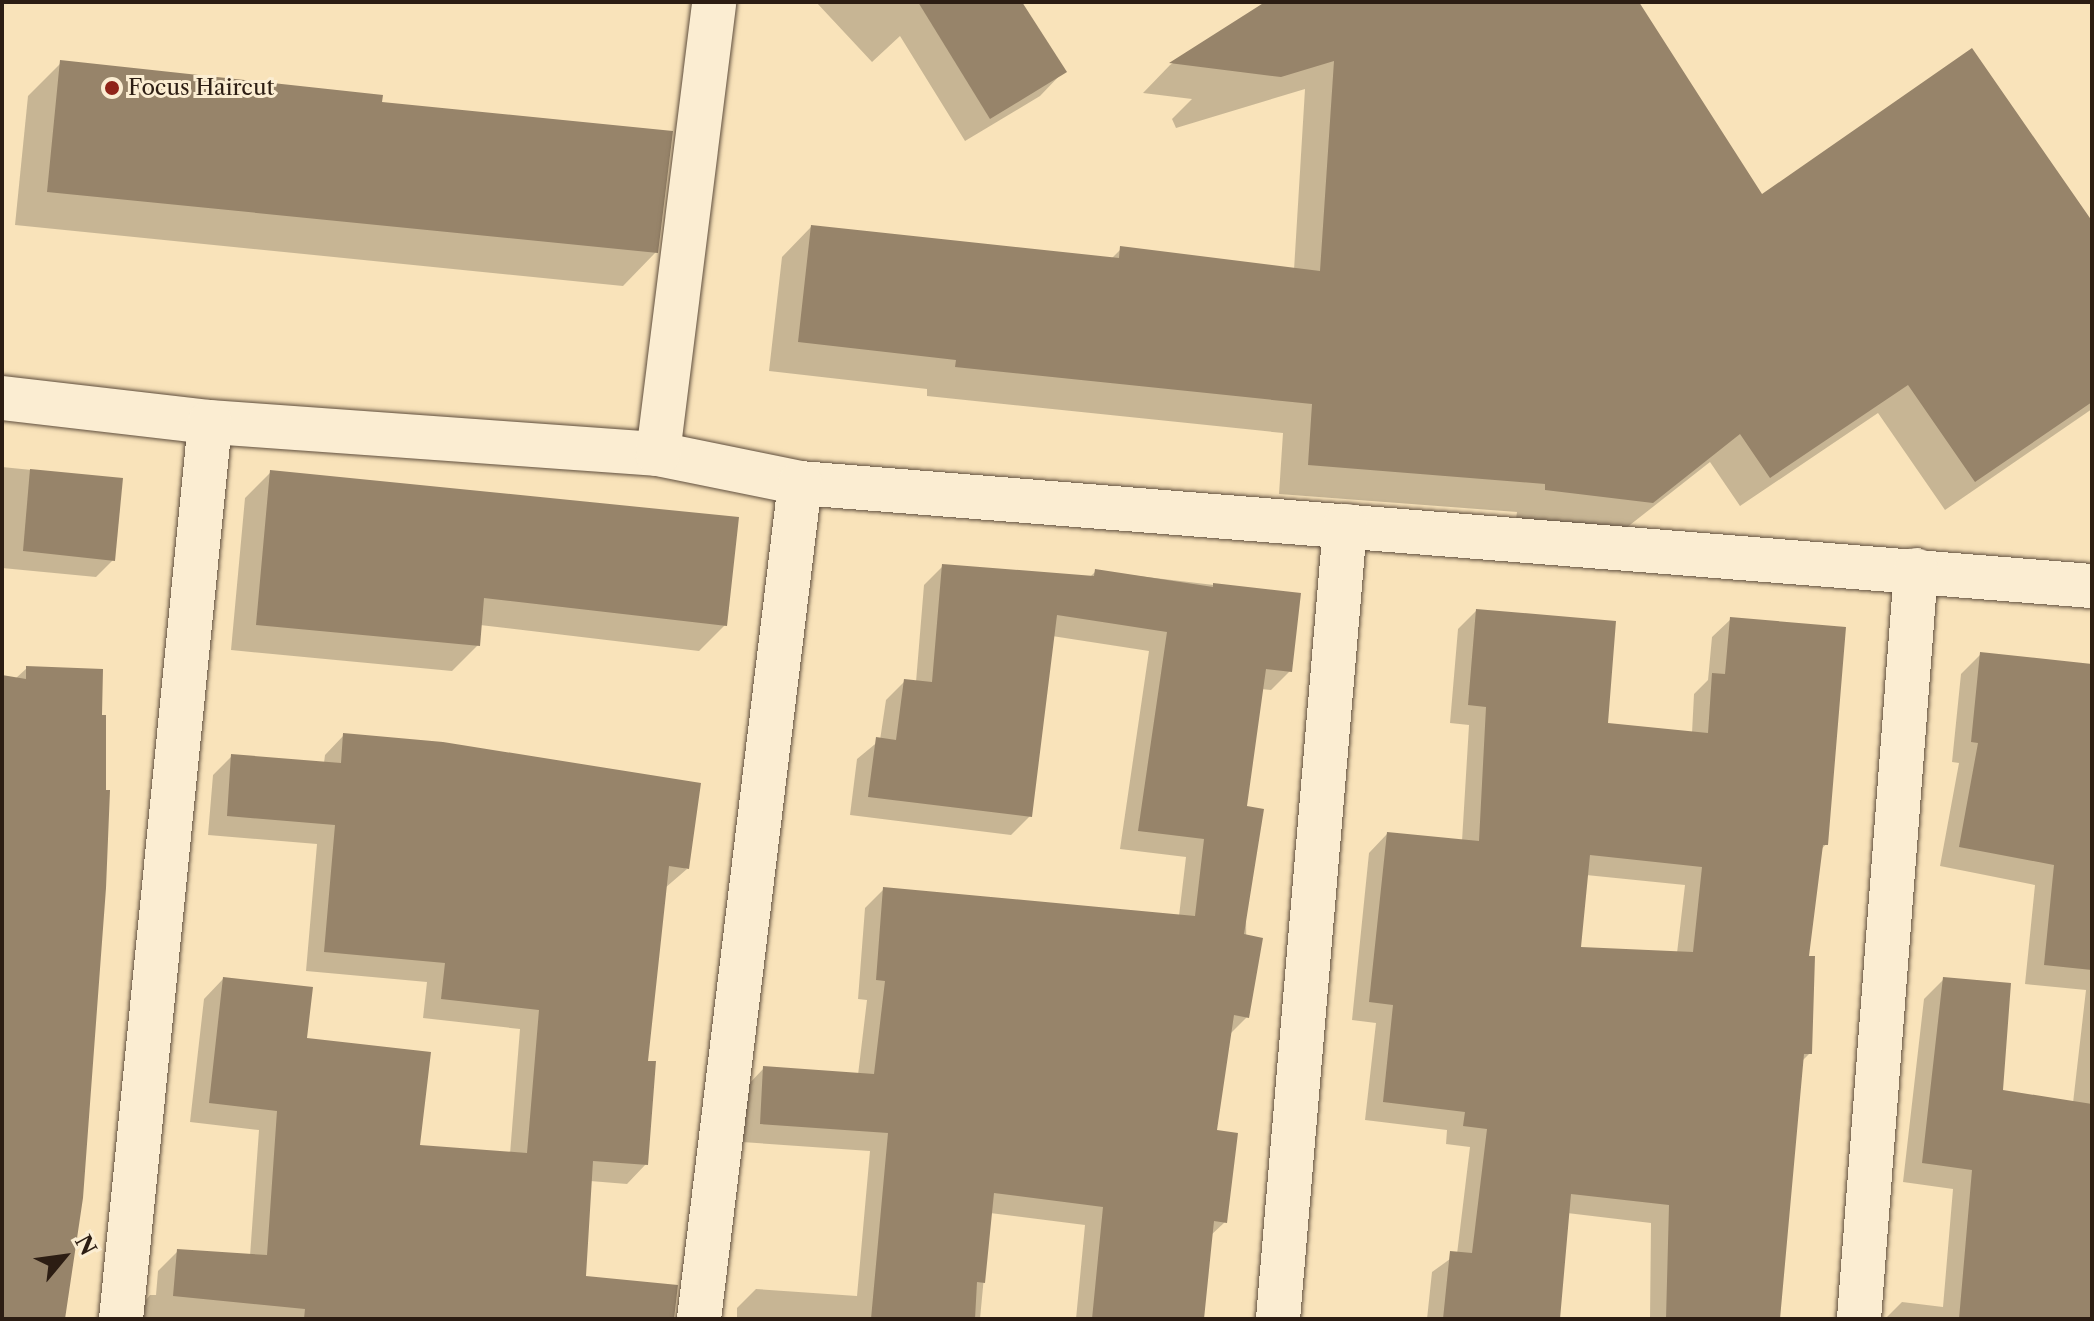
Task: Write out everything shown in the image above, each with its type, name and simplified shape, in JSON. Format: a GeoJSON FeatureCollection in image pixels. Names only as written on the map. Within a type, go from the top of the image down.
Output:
{"type":"FeatureCollection","features":[{"type":"Feature","properties":{"kind":"street"},"geometry":{"type":"LineString","coordinates":[[658,454],[714,2]]}},
{"type":"Feature","properties":{"kind":"street"},"geometry":{"type":"LineString","coordinates":[[2,398],[210,422],[658,454],[800,483],[2092,586]]}},
{"type":"Feature","properties":{"kind":"street"},"geometry":{"type":"LineString","coordinates":[[121,1319],[210,422]]}},
{"type":"Feature","properties":{"kind":"street"},"geometry":{"type":"LineString","coordinates":[[699,1319],[800,483]]}},
{"type":"Feature","properties":{"kind":"street"},"geometry":{"type":"LineString","coordinates":[[1278,1319],[1345,526]]}},
{"type":"Feature","properties":{"kind":"street"},"geometry":{"type":"LineString","coordinates":[[1859,1319],[1916,570]]}},
{"type":"Feature","properties":{"kind":"building"},"geometry":{"type":"Polygon","coordinates":[[[918,2],[1022,2],[1067,72],[990,119],[918,2]]]}},
{"type":"Feature","properties":{"kind":"building"},"geometry":{"type":"Polygon","coordinates":[[[1265,2],[1639,2],[1762,194],[1972,48],[2092,221],[2092,402],[1975,482],[1908,385],[1770,478],[1740,434],[1653,503],[1545,490],[1545,484],[1308,465],[1312,404],[955,367],[956,360],[798,342],[811,225],[1119,258],[1120,246],[1320,271],[1334,61],[1281,77],[1169,63],[1265,2]]]}},
{"type":"Feature","properties":{"kind":"building"},"geometry":{"type":"Polygon","coordinates":[[[60,60],[383,95],[382,102],[673,131],[658,253],[47,192],[60,60]]]}},
{"type":"Feature","properties":{"kind":"building"},"geometry":{"type":"Polygon","coordinates":[[[30,469],[123,478],[115,561],[23,551],[30,469]]]}},
{"type":"Feature","properties":{"kind":"building"},"geometry":{"type":"Polygon","coordinates":[[[270,470],[739,517],[727,626],[484,598],[480,646],[256,625],[270,470]]]}},
{"type":"Feature","properties":{"kind":"building"},"geometry":{"type":"Polygon","coordinates":[[[942,564],[1094,576],[1095,569],[1213,587],[1213,583],[1301,593],[1292,672],[1266,669],[1247,806],[1264,809],[1244,934],[1263,938],[1249,1018],[1234,1015],[1217,1130],[1238,1133],[1227,1223],[1214,1221],[1204,1319],[1092,1319],[1103,1207],[994,1193],[985,1283],[977,1282],[975,1319],[871,1319],[888,1133],[760,1124],[763,1066],[874,1074],[885,981],[876,980],[883,887],[1195,916],[1204,839],[1138,831],[1167,632],[1057,615],[1032,817],[868,797],[876,737],[896,740],[904,679],[932,682],[942,564]]]}},
{"type":"Feature","properties":{"kind":"building"},"geometry":{"type":"Polygon","coordinates":[[[1476,609],[1616,621],[1608,723],[1708,733],[1712,673],[1725,674],[1730,617],[1846,627],[1828,845],[1823,845],[1809,956],[1815,956],[1812,1054],[1804,1054],[1780,1319],[1666,1319],[1669,1205],[1571,1194],[1560,1319],[1443,1319],[1450,1251],[1472,1253],[1487,1129],[1463,1126],[1465,1112],[1383,1102],[1393,1005],[1369,1002],[1387,832],[1479,841],[1486,707],[1468,705],[1476,609]],[[1590,855],[1581,947],[1693,952],[1702,867],[1590,855]]]}},
{"type":"Feature","properties":{"kind":"building"},"geometry":{"type":"Polygon","coordinates":[[[1980,652],[2092,664],[2092,970],[2044,965],[2054,865],[1959,847],[1978,743],[1971,742],[1980,652]]]}},
{"type":"Feature","properties":{"kind":"building"},"geometry":{"type":"Polygon","coordinates":[[[26,666],[103,669],[102,715],[106,715],[106,790],[110,790],[106,888],[83,1198],[65,1319],[2,1319],[2,675],[26,679],[26,666]]]}},
{"type":"Feature","properties":{"kind":"building"},"geometry":{"type":"Polygon","coordinates":[[[343,733],[443,742],[701,783],[689,869],[669,866],[648,1061],[656,1061],[648,1165],[593,1161],[586,1276],[678,1285],[674,1319],[304,1319],[305,1309],[173,1296],[177,1249],[267,1255],[277,1111],[209,1103],[223,977],[313,987],[307,1038],[431,1052],[420,1145],[527,1153],[539,1010],[441,999],[445,963],[324,952],[335,825],[227,816],[231,754],[341,763],[343,733]]]}},
{"type":"Feature","properties":{"kind":"building"},"geometry":{"type":"Polygon","coordinates":[[[1943,977],[2011,983],[2003,1090],[2092,1104],[2092,1319],[1959,1319],[1972,1170],[1922,1163],[1943,977]]]}},
{"type":"Feature","properties":{"kind":"place","name":"Focus Haircut"},"geometry":{"type":"Point","coordinates":[112,88]}}]}
